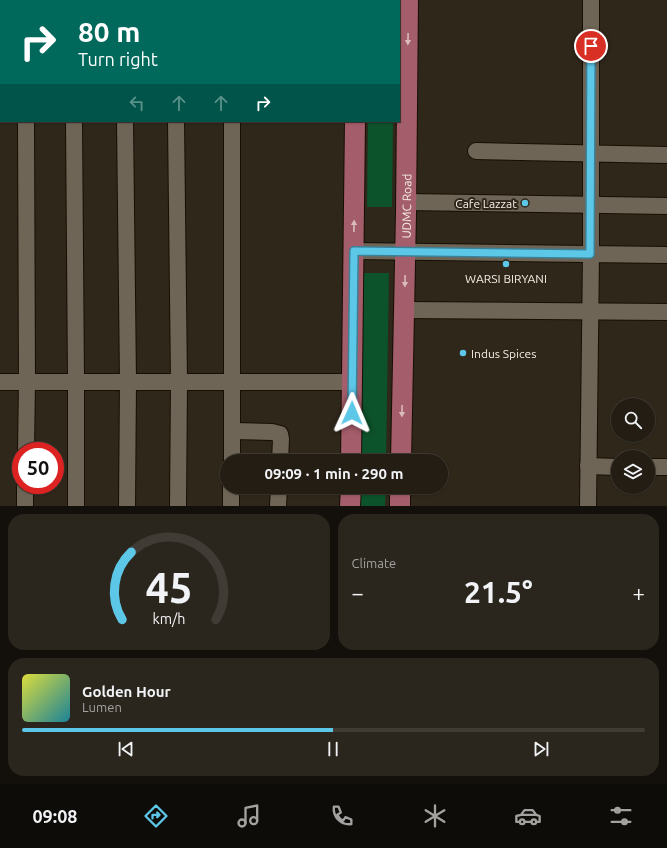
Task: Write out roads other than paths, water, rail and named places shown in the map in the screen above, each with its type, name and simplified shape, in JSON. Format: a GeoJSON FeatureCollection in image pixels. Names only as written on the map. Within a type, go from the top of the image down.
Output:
{"type":"FeatureCollection","features":[{"type":"Feature","properties":{"kind":"main road","name":"UDMC Road"},"geometry":{"type":"LineString","coordinates":[[401,454],[408,0]]}},
{"type":"Feature","properties":{"kind":"main road"},"geometry":{"type":"LineString","coordinates":[[351,454],[355,122]]}},
{"type":"Feature","properties":{"kind":"main road"},"geometry":{"type":"LineString","coordinates":[[350,506],[351,494]]}},
{"type":"Feature","properties":{"kind":"main road"},"geometry":{"type":"LineString","coordinates":[[400,494],[400,506]]}},
{"type":"Feature","properties":{"kind":"street"},"geometry":{"type":"LineString","coordinates":[[588,506],[591,205],[591,0]]}},
{"type":"Feature","properties":{"kind":"street"},"geometry":{"type":"LineString","coordinates":[[26,122],[26,442]]}},
{"type":"Feature","properties":{"kind":"street"},"geometry":{"type":"LineString","coordinates":[[74,122],[76,506]]}},
{"type":"Feature","properties":{"kind":"street"},"geometry":{"type":"LineString","coordinates":[[125,122],[128,382],[127,506]]}},
{"type":"Feature","properties":{"kind":"street"},"geometry":{"type":"LineString","coordinates":[[176,122],[179,382],[178,506]]}},
{"type":"Feature","properties":{"kind":"street"},"geometry":{"type":"LineString","coordinates":[[232,122],[232,454]]}},
{"type":"Feature","properties":{"kind":"street"},"geometry":{"type":"LineString","coordinates":[[476,151],[667,155]]}},
{"type":"Feature","properties":{"kind":"street"},"geometry":{"type":"LineString","coordinates":[[406,202],[667,206]]}},
{"type":"Feature","properties":{"kind":"street"},"geometry":{"type":"LineString","coordinates":[[354,251],[667,255]]}},
{"type":"Feature","properties":{"kind":"street"},"geometry":{"type":"LineString","coordinates":[[404,310],[667,312]]}},
{"type":"Feature","properties":{"kind":"street"},"geometry":{"type":"LineString","coordinates":[[0,382],[353,382]]}},
{"type":"Feature","properties":{"kind":"street"},"geometry":{"type":"LineString","coordinates":[[232,432],[272,432],[280,434],[280,454]]}},
{"type":"Feature","properties":{"kind":"street"},"geometry":{"type":"LineString","coordinates":[[588,466],[611,466]]}},
{"type":"Feature","properties":{"kind":"street"},"geometry":{"type":"LineString","coordinates":[[655,467],[667,467]]}},
{"type":"Feature","properties":{"kind":"street"},"geometry":{"type":"LineString","coordinates":[[25,506],[26,494]]}},
{"type":"Feature","properties":{"kind":"street"},"geometry":{"type":"LineString","coordinates":[[231,506],[232,494]]}},
{"type":"Feature","properties":{"kind":"street"},"geometry":{"type":"LineString","coordinates":[[278,506],[279,494]]}},
{"type":"Feature","properties":{"kind":"place","name":"Cafe Lazzat"},"geometry":{"type":"Point","coordinates":[525,203]}},
{"type":"Feature","properties":{"kind":"place","name":"WARSI BIRYANI"},"geometry":{"type":"Point","coordinates":[506,264]}},
{"type":"Feature","properties":{"kind":"place","name":"Indus Spices"},"geometry":{"type":"Point","coordinates":[463,353]}}]}
